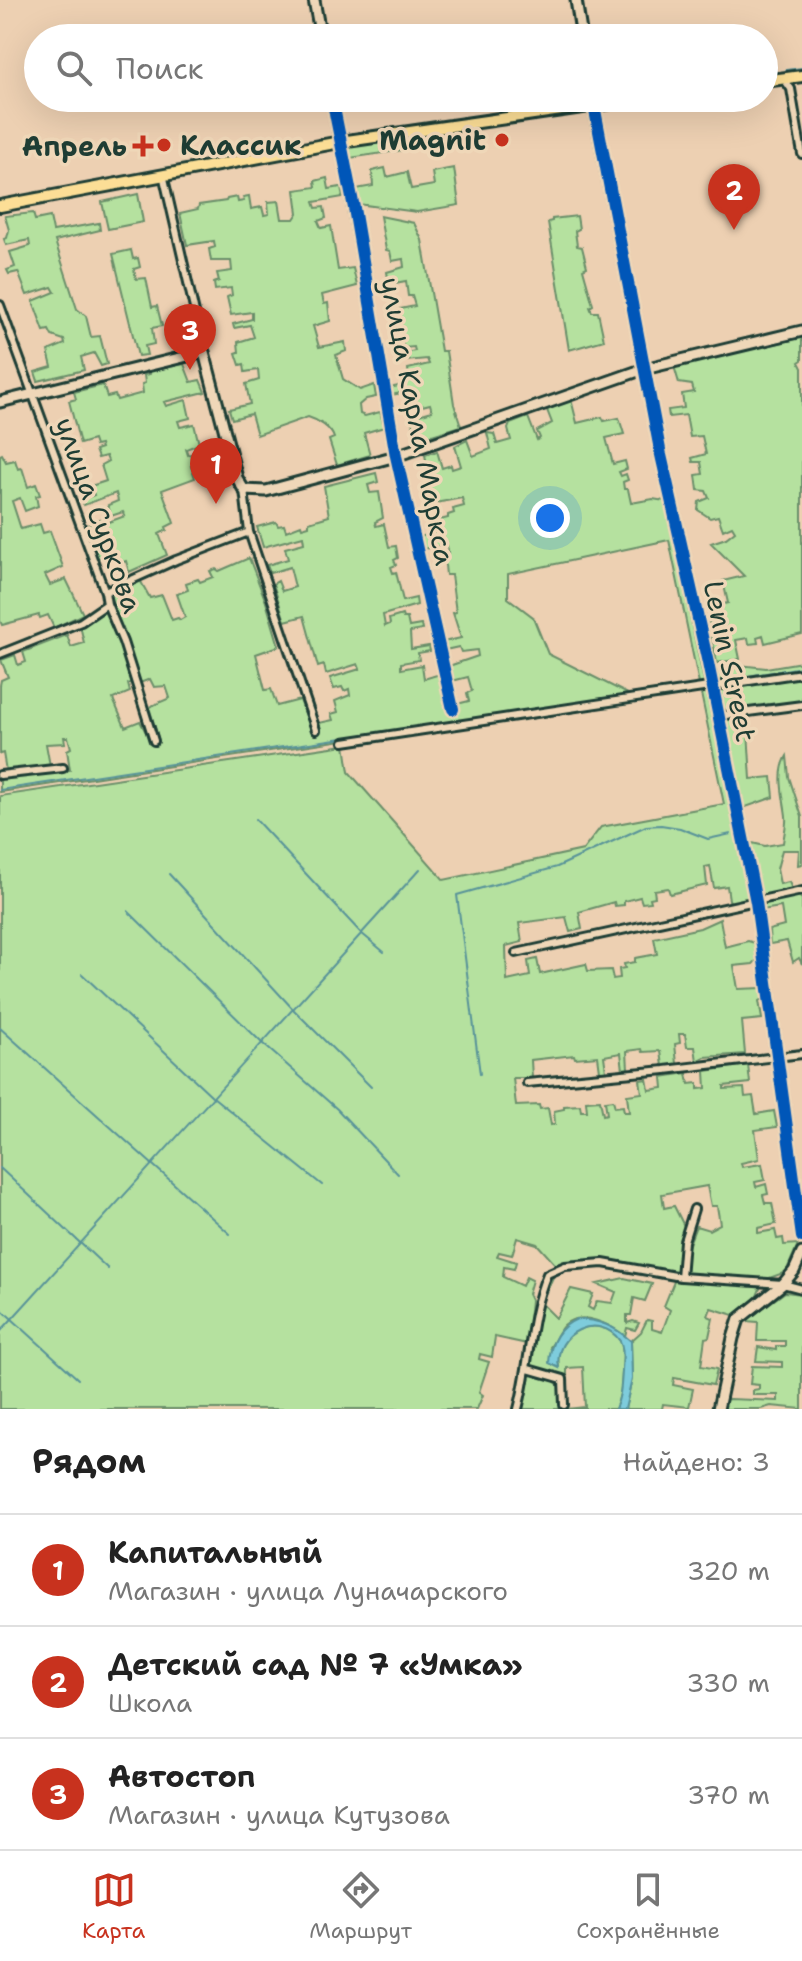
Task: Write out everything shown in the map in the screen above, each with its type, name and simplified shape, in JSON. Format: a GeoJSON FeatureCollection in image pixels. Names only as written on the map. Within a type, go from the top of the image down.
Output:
{"type":"FeatureCollection","features":[{"type":"Feature","properties":{"kind":"main road"},"geometry":{"type":"LineString","coordinates":[[778,80],[802,76]]}},
{"type":"Feature","properties":{"kind":"main road"},"geometry":{"type":"LineString","coordinates":[[0,206],[340,142],[530,112]]}},
{"type":"Feature","properties":{"kind":"street"},"geometry":{"type":"LineString","coordinates":[[314,0],[318,24]]}},
{"type":"Feature","properties":{"kind":"street"},"geometry":{"type":"LineString","coordinates":[[576,0],[580,24]]}},
{"type":"Feature","properties":{"kind":"street"},"geometry":{"type":"LineString","coordinates":[[784,79],[791,89],[802,154]]}},
{"type":"Feature","properties":{"kind":"street"},"geometry":{"type":"LineString","coordinates":[[335,112],[340,142]]}},
{"type":"Feature","properties":{"kind":"street","name":"Lenin Street"},"geometry":{"type":"LineString","coordinates":[[595,112],[644,369],[756,902],[802,1237]]}},
{"type":"Feature","properties":{"kind":"street","name":"улица Карла Маркса"},"geometry":{"type":"LineString","coordinates":[[340,142],[396,456],[453,709]]}},
{"type":"Feature","properties":{"kind":"street"},"geometry":{"type":"LineString","coordinates":[[163,174],[204,352],[237,478],[244,490],[249,532],[316,730]]}},
{"type":"Feature","properties":{"kind":"street","name":"улица Суркова"},"geometry":{"type":"LineString","coordinates":[[0,305],[123,642],[154,741]]}},
{"type":"Feature","properties":{"kind":"street"},"geometry":{"type":"LineString","coordinates":[[244,490],[266,491],[396,456],[644,369],[802,331]]}},
{"type":"Feature","properties":{"kind":"street"},"geometry":{"type":"LineString","coordinates":[[0,402],[204,352]]}},
{"type":"Feature","properties":{"kind":"street"},"geometry":{"type":"LineString","coordinates":[[105,592],[249,532]]}},
{"type":"Feature","properties":{"kind":"street"},"geometry":{"type":"LineString","coordinates":[[0,654],[81,622],[107,604]]}},
{"type":"Feature","properties":{"kind":"street"},"geometry":{"type":"LineString","coordinates":[[344,742],[802,673]]}},
{"type":"Feature","properties":{"kind":"street"},"geometry":{"type":"LineString","coordinates":[[718,716],[802,705]]}},
{"type":"Feature","properties":{"kind":"street"},"geometry":{"type":"LineString","coordinates":[[0,775],[63,768]]}},
{"type":"Feature","properties":{"kind":"street"},"geometry":{"type":"LineString","coordinates":[[516,953],[802,891]]}},
{"type":"Feature","properties":{"kind":"street"},"geometry":{"type":"LineString","coordinates":[[527,1083],[802,1054]]}},
{"type":"Feature","properties":{"kind":"street"},"geometry":{"type":"LineString","coordinates":[[681,1277],[684,1241],[694,1209]]}},
{"type":"Feature","properties":{"kind":"street"},"geometry":{"type":"LineString","coordinates":[[718,1409],[739,1319],[783,1284],[794,1271],[802,1253]]}},
{"type":"Feature","properties":{"kind":"street"},"geometry":{"type":"LineString","coordinates":[[518,1409],[528,1369],[536,1299],[547,1274],[565,1266],[603,1263],[681,1277],[783,1284],[802,1289]]}},
{"type":"Feature","properties":{"kind":"street"},"geometry":{"type":"LineString","coordinates":[[528,1369],[563,1379],[564,1405]]}},
{"type":"Feature","properties":{"kind":"green space"},"geometry":{"type":"Polygon","coordinates":[[[450,133],[451,143],[350,158],[347,147],[450,133]]]}},
{"type":"Feature","properties":{"kind":"green space"},"geometry":{"type":"Polygon","coordinates":[[[385,168],[387,177],[407,172],[411,189],[434,185],[432,172],[454,168],[459,205],[417,212],[358,204],[356,189],[373,186],[372,171],[385,168]]]}},
{"type":"Feature","properties":{"kind":"green space"},"geometry":{"type":"Polygon","coordinates":[[[327,178],[329,189],[341,187],[343,197],[314,202],[316,208],[324,207],[326,218],[318,221],[321,228],[331,226],[338,270],[353,268],[357,286],[322,295],[324,304],[328,303],[330,321],[313,326],[319,347],[345,342],[346,351],[336,355],[343,379],[360,390],[374,385],[376,397],[366,399],[359,405],[360,414],[365,416],[380,412],[384,427],[364,433],[370,455],[337,465],[329,440],[334,438],[332,434],[312,418],[257,435],[251,414],[232,419],[229,409],[250,404],[246,384],[259,380],[258,370],[245,372],[244,364],[240,365],[236,353],[239,352],[238,342],[254,337],[250,325],[234,328],[233,324],[252,319],[252,312],[231,315],[227,297],[232,295],[231,288],[215,290],[214,283],[219,281],[217,273],[232,271],[231,261],[211,261],[209,249],[215,247],[214,241],[187,245],[180,213],[198,209],[199,205],[237,197],[238,202],[244,201],[243,197],[249,196],[251,209],[262,207],[264,215],[269,214],[268,202],[279,201],[282,219],[294,219],[298,213],[295,190],[316,187],[315,181],[327,178]]]}},
{"type":"Feature","properties":{"kind":"green space"},"geometry":{"type":"Polygon","coordinates":[[[138,194],[143,222],[108,229],[102,202],[138,194]]]}},
{"type":"Feature","properties":{"kind":"green space"},"geometry":{"type":"Polygon","coordinates":[[[33,213],[35,220],[50,217],[53,231],[99,223],[100,230],[55,241],[77,309],[86,316],[91,337],[100,336],[107,364],[101,366],[94,353],[81,357],[84,370],[38,381],[35,372],[52,367],[48,351],[65,344],[64,340],[52,336],[49,330],[44,331],[33,301],[55,292],[52,287],[27,295],[18,272],[9,274],[7,270],[15,267],[10,252],[30,246],[29,240],[6,245],[4,239],[9,230],[5,216],[33,213]]]}},
{"type":"Feature","properties":{"kind":"green space"},"geometry":{"type":"Polygon","coordinates":[[[380,216],[414,223],[422,240],[441,351],[446,351],[454,404],[461,426],[416,440],[412,417],[432,411],[430,404],[418,407],[412,391],[391,395],[389,388],[404,385],[403,379],[409,377],[408,369],[429,364],[427,359],[406,361],[405,353],[415,351],[414,347],[404,348],[402,342],[395,343],[392,324],[401,321],[400,309],[415,306],[412,296],[408,296],[406,281],[389,284],[387,272],[404,267],[403,259],[392,261],[390,251],[386,250],[380,216]]]}},
{"type":"Feature","properties":{"kind":"green space"},"geometry":{"type":"Polygon","coordinates":[[[577,216],[577,246],[582,247],[587,267],[583,269],[593,305],[590,307],[592,312],[598,312],[604,340],[569,350],[548,222],[577,216]]]}},
{"type":"Feature","properties":{"kind":"green space"},"geometry":{"type":"Polygon","coordinates":[[[131,250],[133,259],[138,258],[140,267],[134,269],[136,279],[146,278],[152,307],[157,306],[162,326],[152,328],[154,344],[145,346],[147,355],[138,356],[113,254],[131,250]]]}},
{"type":"Feature","properties":{"kind":"green space"},"geometry":{"type":"Polygon","coordinates":[[[802,338],[802,360],[799,362],[802,368],[802,634],[765,643],[763,635],[757,637],[758,643],[749,644],[748,638],[736,640],[740,659],[717,663],[709,620],[711,607],[728,603],[723,581],[744,576],[711,543],[735,531],[732,526],[723,530],[718,516],[710,518],[698,510],[699,502],[709,498],[706,491],[698,490],[696,475],[703,474],[701,462],[693,462],[692,458],[706,454],[702,436],[690,437],[686,415],[669,417],[668,410],[684,408],[682,394],[694,392],[692,385],[679,383],[674,366],[802,338]]]}},
{"type":"Feature","properties":{"kind":"green space"},"geometry":{"type":"Polygon","coordinates":[[[184,364],[191,382],[200,380],[205,392],[164,402],[166,406],[186,400],[190,418],[178,421],[180,427],[194,424],[199,444],[186,449],[188,455],[197,452],[200,463],[191,466],[195,478],[162,490],[174,523],[159,534],[167,555],[129,572],[126,561],[120,563],[116,553],[97,558],[86,526],[100,519],[103,524],[125,516],[123,512],[111,516],[108,505],[118,501],[116,493],[84,505],[81,499],[94,495],[91,486],[106,481],[101,465],[108,461],[106,456],[98,458],[95,450],[101,448],[100,445],[95,446],[93,440],[80,444],[69,401],[76,399],[74,392],[103,385],[107,397],[115,395],[117,400],[143,393],[144,375],[184,364]]]}},
{"type":"Feature","properties":{"kind":"green space"},"geometry":{"type":"Polygon","coordinates":[[[571,399],[577,423],[602,417],[604,421],[619,418],[624,434],[606,438],[613,464],[625,461],[627,469],[619,472],[621,476],[626,474],[628,480],[623,482],[624,489],[628,489],[631,503],[653,499],[665,501],[750,895],[749,899],[732,903],[727,886],[714,888],[710,866],[705,867],[707,885],[670,894],[668,888],[654,890],[655,897],[650,898],[651,902],[642,903],[640,897],[624,901],[624,905],[615,906],[614,902],[579,912],[582,929],[570,932],[566,917],[519,923],[522,942],[506,946],[507,981],[530,976],[528,961],[537,959],[540,974],[586,964],[588,971],[611,970],[613,979],[620,978],[619,969],[625,968],[624,964],[635,962],[635,958],[657,954],[654,938],[700,928],[720,919],[725,947],[748,941],[755,943],[757,960],[753,964],[734,966],[738,989],[763,988],[764,998],[759,1001],[762,1019],[742,1021],[745,1054],[705,1057],[697,1061],[695,1047],[687,1047],[685,1034],[679,1034],[680,1043],[675,1044],[677,1064],[663,1066],[661,1051],[643,1052],[642,1049],[627,1051],[628,1069],[623,1070],[621,1053],[604,1056],[606,1071],[600,1071],[598,1056],[575,1058],[574,1055],[531,1060],[532,1078],[513,1078],[516,1106],[539,1105],[540,1109],[548,1108],[551,1125],[555,1124],[554,1111],[564,1109],[564,1106],[580,1105],[581,1111],[587,1111],[586,1101],[600,1100],[603,1115],[607,1114],[605,1101],[613,1100],[615,1107],[623,1106],[624,1112],[629,1112],[627,1095],[642,1093],[640,1080],[647,1079],[649,1090],[663,1088],[662,1077],[687,1073],[689,1084],[698,1083],[698,1089],[706,1088],[705,1071],[748,1065],[750,1083],[724,1086],[724,1089],[744,1088],[745,1097],[753,1096],[756,1114],[774,1111],[777,1127],[755,1130],[759,1159],[741,1163],[742,1167],[762,1164],[765,1180],[755,1182],[756,1187],[766,1184],[768,1194],[763,1195],[765,1203],[772,1203],[776,1224],[758,1228],[758,1233],[775,1230],[777,1239],[783,1238],[784,1245],[798,1244],[786,1272],[764,1280],[686,1273],[686,1252],[696,1226],[709,1230],[720,1224],[717,1206],[711,1206],[707,1186],[662,1194],[664,1208],[674,1206],[685,1228],[679,1273],[603,1260],[555,1264],[537,1244],[517,1238],[512,1255],[499,1252],[497,1256],[516,1262],[514,1269],[504,1267],[503,1277],[522,1286],[526,1277],[532,1280],[528,1294],[531,1300],[527,1344],[495,1337],[492,1357],[480,1354],[479,1359],[489,1362],[477,1409],[0,1409],[0,796],[345,745],[349,772],[444,880],[583,850],[601,827],[724,804],[669,540],[508,574],[508,598],[533,617],[548,654],[632,696],[0,792],[0,779],[70,770],[67,750],[71,748],[68,737],[64,737],[65,743],[46,744],[50,766],[6,771],[3,753],[0,754],[0,685],[1,680],[8,677],[1,660],[15,655],[18,665],[26,662],[23,652],[67,635],[71,647],[84,643],[80,625],[104,611],[124,653],[131,682],[128,684],[130,692],[113,699],[125,727],[140,721],[152,744],[159,741],[149,707],[170,698],[166,686],[154,687],[150,679],[140,683],[110,595],[140,580],[150,598],[162,595],[172,620],[180,620],[185,617],[177,594],[188,590],[186,583],[213,577],[210,571],[219,571],[249,558],[279,646],[256,654],[265,690],[271,689],[277,706],[300,700],[312,732],[320,731],[319,723],[333,720],[331,714],[338,712],[335,701],[350,695],[349,689],[334,689],[330,678],[360,669],[358,664],[326,674],[324,665],[318,667],[304,616],[285,621],[273,584],[278,581],[282,591],[295,587],[290,567],[270,573],[267,565],[288,559],[285,548],[304,543],[303,536],[263,547],[257,527],[276,522],[278,526],[284,525],[286,531],[301,525],[302,528],[309,526],[309,522],[329,516],[324,486],[376,473],[378,482],[368,485],[370,493],[379,492],[383,518],[375,522],[376,526],[384,524],[389,547],[396,546],[398,558],[394,560],[396,565],[391,567],[393,573],[396,572],[403,601],[416,598],[417,605],[383,615],[385,626],[390,624],[389,619],[402,615],[407,618],[409,627],[421,625],[422,630],[410,632],[411,649],[429,646],[430,651],[418,653],[419,660],[401,663],[401,669],[422,665],[424,679],[440,674],[448,711],[458,709],[457,704],[469,701],[467,693],[472,691],[468,677],[452,681],[449,666],[478,656],[477,650],[461,652],[459,647],[445,650],[443,642],[461,638],[453,613],[456,612],[451,575],[446,575],[444,555],[448,554],[447,545],[422,549],[420,537],[434,533],[436,521],[448,518],[454,513],[453,509],[464,506],[462,498],[430,504],[426,486],[431,484],[425,455],[437,451],[442,468],[461,466],[455,446],[467,440],[473,456],[491,449],[487,433],[494,434],[497,444],[511,440],[510,424],[528,417],[537,440],[540,438],[537,431],[552,423],[547,410],[571,399]]]}},
{"type":"Feature","properties":{"kind":"green space"},"geometry":{"type":"Polygon","coordinates":[[[2,454],[6,462],[15,460],[18,469],[22,468],[28,487],[36,484],[40,495],[36,496],[38,506],[25,511],[20,498],[12,501],[21,529],[40,524],[43,533],[50,531],[63,567],[45,575],[50,585],[66,579],[83,614],[54,628],[48,615],[2,625],[0,621],[2,454]]]}},
{"type":"Feature","properties":{"kind":"green space"},"geometry":{"type":"Polygon","coordinates":[[[802,662],[802,670],[715,684],[713,673],[739,665],[766,668],[802,662]]]}},
{"type":"Feature","properties":{"kind":"green space"},"geometry":{"type":"Polygon","coordinates":[[[802,675],[802,701],[720,709],[718,691],[722,688],[802,675]]]}},
{"type":"Feature","properties":{"kind":"green space"},"geometry":{"type":"Polygon","coordinates":[[[747,715],[751,779],[772,777],[774,797],[746,807],[739,803],[722,718],[747,715]]]}},
{"type":"Feature","properties":{"kind":"green space"},"geometry":{"type":"Polygon","coordinates":[[[787,756],[789,777],[802,817],[802,864],[798,865],[799,850],[782,850],[777,869],[780,884],[789,882],[792,889],[770,895],[759,893],[751,868],[750,848],[752,843],[765,846],[783,843],[786,819],[781,778],[787,756]]]}},
{"type":"Feature","properties":{"kind":"green space"},"geometry":{"type":"Polygon","coordinates":[[[797,895],[802,899],[802,964],[799,958],[793,962],[787,941],[770,944],[769,930],[784,926],[781,907],[762,910],[760,904],[797,895]]]}},
{"type":"Feature","properties":{"kind":"green space"},"geometry":{"type":"Polygon","coordinates":[[[554,1275],[541,1303],[556,1318],[571,1289],[593,1294],[588,1307],[593,1310],[597,1301],[612,1303],[616,1292],[597,1284],[624,1278],[652,1284],[645,1301],[634,1298],[631,1315],[627,1315],[627,1323],[639,1323],[635,1330],[627,1328],[625,1336],[604,1323],[579,1318],[560,1329],[550,1347],[559,1367],[559,1355],[570,1335],[590,1327],[601,1327],[611,1332],[620,1341],[623,1352],[620,1391],[615,1409],[567,1409],[585,1407],[583,1367],[567,1368],[567,1376],[531,1367],[538,1304],[547,1282],[554,1275]]]}},
{"type":"Feature","properties":{"kind":"green space"},"geometry":{"type":"Polygon","coordinates":[[[675,1279],[761,1286],[757,1296],[737,1316],[711,1308],[708,1316],[713,1318],[709,1337],[705,1338],[701,1366],[717,1369],[713,1385],[674,1378],[673,1385],[693,1389],[689,1407],[663,1404],[662,1409],[625,1409],[632,1379],[631,1341],[641,1332],[647,1320],[652,1321],[652,1329],[662,1332],[670,1310],[664,1306],[675,1279]]]}},
{"type":"Feature","properties":{"kind":"green space"},"geometry":{"type":"Polygon","coordinates":[[[785,1292],[802,1294],[802,1409],[771,1406],[722,1409],[724,1400],[729,1399],[778,1401],[778,1395],[753,1395],[753,1390],[759,1389],[759,1385],[750,1384],[752,1366],[782,1367],[782,1362],[756,1361],[758,1347],[776,1350],[776,1346],[785,1346],[785,1341],[757,1341],[758,1322],[745,1321],[785,1292]]]}},
{"type":"Feature","properties":{"kind":"green space"},"geometry":{"type":"Polygon","coordinates":[[[530,1373],[553,1380],[560,1386],[561,1407],[564,1409],[521,1409],[530,1373]]]}},
{"type":"Feature","properties":{"kind":"water"},"geometry":{"type":"Polygon","coordinates":[[[577,1319],[606,1325],[631,1341],[632,1379],[625,1409],[615,1409],[620,1391],[623,1352],[622,1344],[611,1332],[590,1327],[579,1330],[563,1344],[559,1368],[549,1363],[556,1336],[577,1319]]]}},
{"type":"Feature","properties":{"kind":"waterway"},"geometry":{"type":"LineString","coordinates":[[786,70],[802,68]]}},
{"type":"Feature","properties":{"kind":"waterway"},"geometry":{"type":"LineString","coordinates":[[718,681],[802,667]]}},
{"type":"Feature","properties":{"kind":"waterway"},"geometry":{"type":"LineString","coordinates":[[0,790],[706,683]]}},
{"type":"Feature","properties":{"kind":"waterway"},"geometry":{"type":"LineString","coordinates":[[255,819],[361,933],[384,952]]}},
{"type":"Feature","properties":{"kind":"waterway"},"geometry":{"type":"LineString","coordinates":[[480,1074],[457,895],[557,867],[646,826],[680,828],[708,839],[731,834]]}},
{"type":"Feature","properties":{"kind":"waterway"},"geometry":{"type":"LineString","coordinates":[[0,1332],[420,869]]}},
{"type":"Feature","properties":{"kind":"waterway"},"geometry":{"type":"LineString","coordinates":[[169,874],[293,1009],[371,1087]]}},
{"type":"Feature","properties":{"kind":"waterway"},"geometry":{"type":"LineString","coordinates":[[128,911],[262,1043],[337,1109],[398,1174]]}},
{"type":"Feature","properties":{"kind":"waterway"},"geometry":{"type":"LineString","coordinates":[[82,974],[213,1097],[322,1185]]}},
{"type":"Feature","properties":{"kind":"waterway"},"geometry":{"type":"LineString","coordinates":[[0,1028],[230,1234]]}},
{"type":"Feature","properties":{"kind":"waterway"},"geometry":{"type":"LineString","coordinates":[[0,1168],[108,1269]]}},
{"type":"Feature","properties":{"kind":"waterway"},"geometry":{"type":"LineString","coordinates":[[0,1308],[78,1379]]}},
{"type":"Feature","properties":{"kind":"cycle path"},"geometry":{"type":"LineString","coordinates":[[335,112],[396,456],[453,709]]}},
{"type":"Feature","properties":{"kind":"cycle path"},"geometry":{"type":"LineString","coordinates":[[595,112],[661,455],[708,663],[756,902],[802,1237]]}},
{"type":"Feature","properties":{"kind":"place","name":"Magnit"},"geometry":{"type":"Point","coordinates":[502,140]}},
{"type":"Feature","properties":{"kind":"place","name":"Классик"},"geometry":{"type":"Point","coordinates":[164,145]}},
{"type":"Feature","properties":{"kind":"place","name":"Апрель"},"geometry":{"type":"Point","coordinates":[143,146]}},
{"type":"Feature","properties":{"kind":"place","name":"Детский сад № 7 «Умка»"},"geometry":{"type":"Point","coordinates":[734,230]}},
{"type":"Feature","properties":{"kind":"place","name":"Автостоп"},"geometry":{"type":"Point","coordinates":[190,370]}},
{"type":"Feature","properties":{"kind":"place","name":"Капитальный"},"geometry":{"type":"Point","coordinates":[216,504]}}]}
